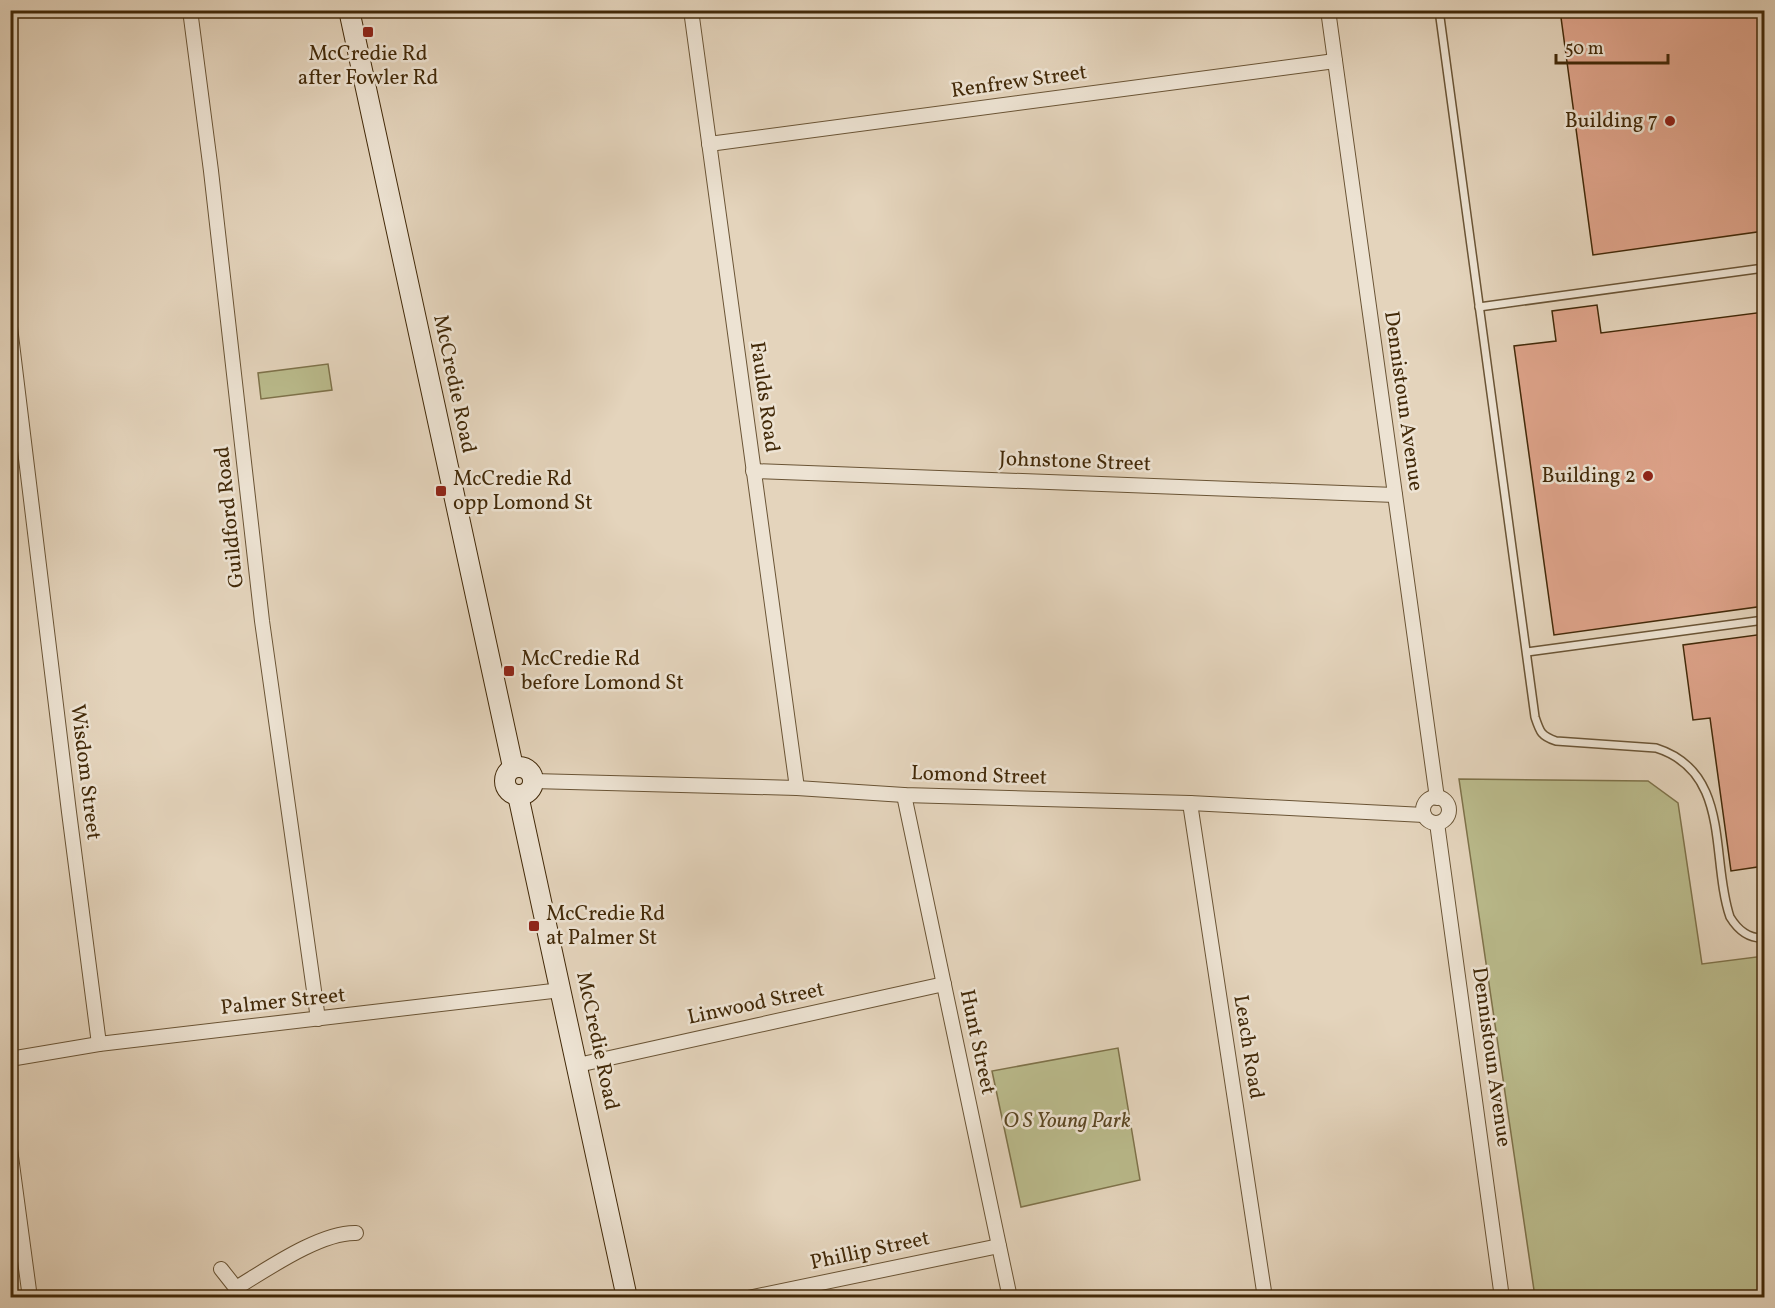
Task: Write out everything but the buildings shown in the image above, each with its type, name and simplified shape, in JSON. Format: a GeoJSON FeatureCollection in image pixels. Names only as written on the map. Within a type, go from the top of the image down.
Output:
{"type":"FeatureCollection","features":[{"type":"Feature","properties":{"kind":"main road","name":"McCredie Road"},"geometry":{"type":"LineString","coordinates":[[349,10],[513,767]]}},
{"type":"Feature","properties":{"kind":"main road"},"geometry":{"type":"LineString","coordinates":[[521,766],[531,772],[532,786],[522,795],[508,791],[504,783],[506,773],[513,767],[521,766]]}},
{"type":"Feature","properties":{"kind":"main road","name":"McCredie Road"},"geometry":{"type":"LineString","coordinates":[[518,795],[627,1298]]}},
{"type":"Feature","properties":{"kind":"street","name":"Guildford Road"},"geometry":{"type":"LineString","coordinates":[[190,10],[211,171],[262,621],[318,1019]]}},
{"type":"Feature","properties":{"kind":"street","name":"Faulds Road"},"geometry":{"type":"LineString","coordinates":[[691,10],[797,788]]}},
{"type":"Feature","properties":{"kind":"street","name":"Dennistoun Avenue"},"geometry":{"type":"LineString","coordinates":[[1328,10],[1437,798]]}},
{"type":"Feature","properties":{"kind":"street","name":"Renfrew Street"},"geometry":{"type":"LineString","coordinates":[[709,144],[1335,61]]}},
{"type":"Feature","properties":{"kind":"street","name":"Wisdom Street"},"geometry":{"type":"LineString","coordinates":[[10,327],[99,1044]]}},
{"type":"Feature","properties":{"kind":"street","name":"Johnstone Street"},"geometry":{"type":"LineString","coordinates":[[753,471],[1395,495]]}},
{"type":"Feature","properties":{"kind":"street","name":"Lomond Street"},"geometry":{"type":"LineString","coordinates":[[533,781],[797,788],[904,795],[1190,803],[1424,815]]}},
{"type":"Feature","properties":{"kind":"street","name":"Hunt Street"},"geometry":{"type":"LineString","coordinates":[[904,795],[1010,1298]]}},
{"type":"Feature","properties":{"kind":"street"},"geometry":{"type":"LineString","coordinates":[[1437,798],[1444,801],[1448,808],[1445,819],[1437,823],[1429,822],[1424,815],[1423,807],[1428,800],[1437,798]]}},
{"type":"Feature","properties":{"kind":"street","name":"Leach Road"},"geometry":{"type":"LineString","coordinates":[[1190,803],[1265,1298]]}},
{"type":"Feature","properties":{"kind":"street","name":"Dennistoun Avenue"},"geometry":{"type":"LineString","coordinates":[[1437,823],[1502,1298]]}},
{"type":"Feature","properties":{"kind":"street","name":"Linwood Street"},"geometry":{"type":"LineString","coordinates":[[578,1065],[944,984]]}},
{"type":"Feature","properties":{"kind":"street","name":"Palmer Street"},"geometry":{"type":"LineString","coordinates":[[10,1059],[99,1044],[561,990]]}},
{"type":"Feature","properties":{"kind":"street"},"geometry":{"type":"LineString","coordinates":[[10,1149],[30,1298]]}},
{"type":"Feature","properties":{"kind":"street"},"geometry":{"type":"LineString","coordinates":[[221,1269],[237,1293],[291,1255],[344,1233],[356,1233]]}},
{"type":"Feature","properties":{"kind":"street","name":"Phillip Street"},"geometry":{"type":"LineString","coordinates":[[748,1298],[999,1246]]}},
{"type":"Feature","properties":{"kind":"lane"},"geometry":{"type":"LineString","coordinates":[[1439,10],[1536,717],[1541,733],[1546,738],[1556,741],[1656,748],[1675,755],[1694,771],[1705,787],[1713,814],[1730,917],[1739,930],[1746,935],[1756,939],[1764,938]]}},
{"type":"Feature","properties":{"kind":"lane"},"geometry":{"type":"LineString","coordinates":[[1479,307],[1764,268]]}},
{"type":"Feature","properties":{"kind":"lane"},"geometry":{"type":"LineString","coordinates":[[1527,652],[1764,620]]}},
{"type":"Feature","properties":{"kind":"green space"},"geometry":{"type":"Polygon","coordinates":[[[328,364],[332,390],[261,399],[258,373],[328,364]]]}},
{"type":"Feature","properties":{"kind":"green space"},"geometry":{"type":"Polygon","coordinates":[[[1459,779],[1648,781],[1678,803],[1702,964],[1764,956],[1764,1297],[1535,1297],[1459,779]]]}},
{"type":"Feature","properties":{"kind":"green space","name":"O S Young Park"},"geometry":{"type":"Polygon","coordinates":[[[1118,1048],[1140,1180],[1021,1207],[992,1071],[1118,1048]]]}},
{"type":"Feature","properties":{"kind":"place","name":"McCredie Rd after Fowler Rd"},"geometry":{"type":"Point","coordinates":[368,32]}},
{"type":"Feature","properties":{"kind":"place","name":"Building 7"},"geometry":{"type":"Point","coordinates":[1670,121]}},
{"type":"Feature","properties":{"kind":"place","name":"Building 2"},"geometry":{"type":"Point","coordinates":[1648,476]}},
{"type":"Feature","properties":{"kind":"place","name":"McCredie Rd opp Lomond St"},"geometry":{"type":"Point","coordinates":[441,491]}},
{"type":"Feature","properties":{"kind":"place","name":"McCredie Rd before Lomond St"},"geometry":{"type":"Point","coordinates":[509,671]}},
{"type":"Feature","properties":{"kind":"place","name":"McCredie Rd at Palmer St"},"geometry":{"type":"Point","coordinates":[534,926]}}]}
